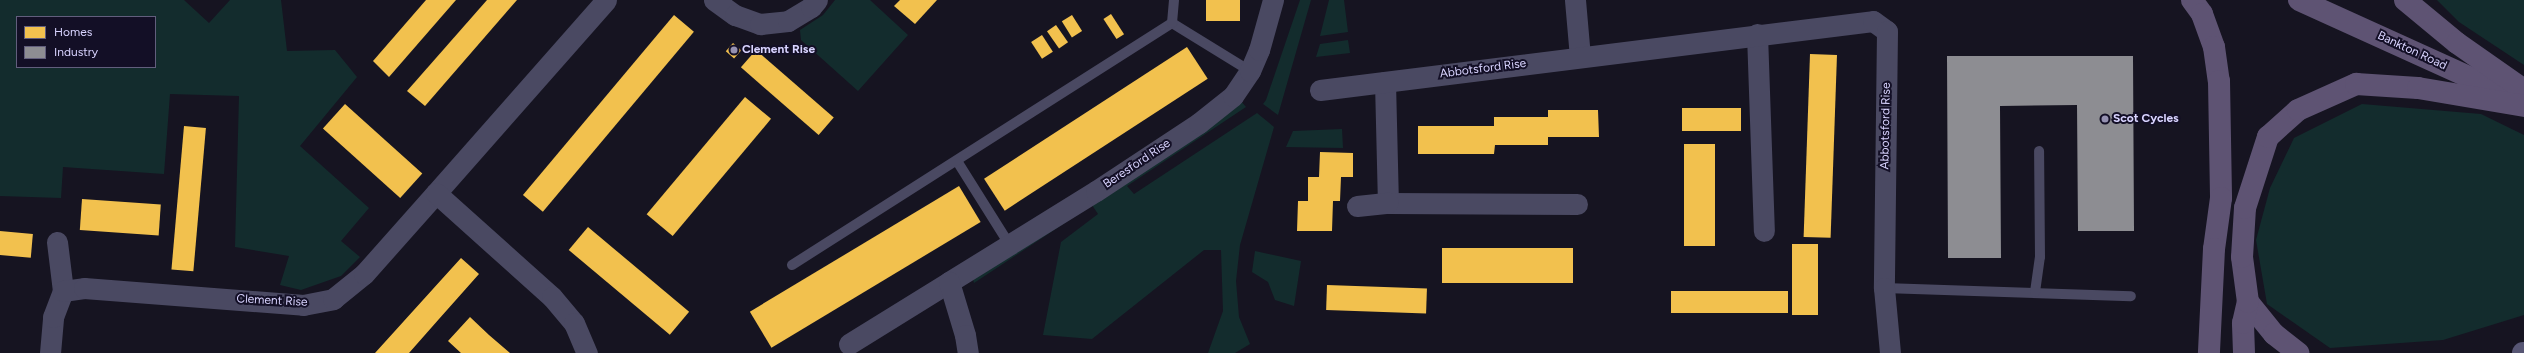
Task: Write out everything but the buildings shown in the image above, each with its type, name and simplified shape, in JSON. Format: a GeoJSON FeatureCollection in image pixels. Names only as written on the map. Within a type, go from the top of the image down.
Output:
{"type":"FeatureCollection","features":[{"type":"Feature","properties":{"kind":"main road"},"geometry":{"type":"LineString","coordinates":[[2192,0],[2202,14],[2214,47],[2219,81],[2220,198],[2214,249],[2208,342],[2209,353]]}},
{"type":"Feature","properties":{"kind":"main road","name":"Bankton Road"},"geometry":{"type":"LineString","coordinates":[[2299,0],[2524,104]]}},
{"type":"Feature","properties":{"kind":"main road"},"geometry":{"type":"LineString","coordinates":[[2405,0],[2457,43],[2524,90]]}},
{"type":"Feature","properties":{"kind":"main road"},"geometry":{"type":"LineString","coordinates":[[2244,353],[2243,323],[2248,302],[2242,258],[2245,208],[2268,137],[2298,110],[2356,84],[2418,88],[2524,104]]}},
{"type":"Feature","properties":{"kind":"main road"},"geometry":{"type":"LineString","coordinates":[[2248,302],[2274,334],[2298,353]]}},
{"type":"Feature","properties":{"kind":"street","name":"Clement Rise"},"geometry":{"type":"LineString","coordinates":[[63,291],[84,288],[303,305],[333,298],[364,274],[606,0]]}},
{"type":"Feature","properties":{"kind":"street"},"geometry":{"type":"LineString","coordinates":[[714,0],[735,15],[760,24],[788,21],[810,7],[817,0]]}},
{"type":"Feature","properties":{"kind":"street","name":"Beresford Rise"},"geometry":{"type":"LineString","coordinates":[[849,344],[1096,191],[1199,123],[1233,96],[1250,71],[1260,50],[1273,0]]}},
{"type":"Feature","properties":{"kind":"street"},"geometry":{"type":"LineString","coordinates":[[1575,0],[1580,57]]}},
{"type":"Feature","properties":{"kind":"street","name":"Abbotsford Rise"},"geometry":{"type":"LineString","coordinates":[[1320,90],[1757,34],[1873,21],[1886,31],[1884,288],[1890,353]]}},
{"type":"Feature","properties":{"kind":"street"},"geometry":{"type":"LineString","coordinates":[[1757,34],[1764,231]]}},
{"type":"Feature","properties":{"kind":"street"},"geometry":{"type":"LineString","coordinates":[[1386,82],[1388,203]]}},
{"type":"Feature","properties":{"kind":"street"},"geometry":{"type":"LineString","coordinates":[[436,193],[552,297],[574,323],[587,353]]}},
{"type":"Feature","properties":{"kind":"street"},"geometry":{"type":"LineString","coordinates":[[1358,206],[1388,203],[1577,204]]}},
{"type":"Feature","properties":{"kind":"street"},"geometry":{"type":"LineString","coordinates":[[50,353],[53,317],[63,291],[57,242]]}},
{"type":"Feature","properties":{"kind":"street"},"geometry":{"type":"LineString","coordinates":[[949,282],[965,335],[968,353]]}},
{"type":"Feature","properties":{"kind":"lane"},"geometry":{"type":"LineString","coordinates":[[1172,22],[1174,0]]}},
{"type":"Feature","properties":{"kind":"lane"},"geometry":{"type":"LineString","coordinates":[[1172,22],[1250,71]]}},
{"type":"Feature","properties":{"kind":"lane"},"geometry":{"type":"LineString","coordinates":[[792,265],[957,162],[1172,22]]}},
{"type":"Feature","properties":{"kind":"lane"},"geometry":{"type":"LineString","coordinates":[[2035,292],[2040,257],[2039,152]]}},
{"type":"Feature","properties":{"kind":"lane"},"geometry":{"type":"LineString","coordinates":[[957,162],[1009,244]]}},
{"type":"Feature","properties":{"kind":"lane"},"geometry":{"type":"LineString","coordinates":[[1884,288],[2131,296]]}},
{"type":"Feature","properties":{"kind":"green space"},"geometry":{"type":"Polygon","coordinates":[[[0,0],[184,0],[209,23],[230,0],[281,0],[287,51],[335,50],[357,77],[300,146],[369,208],[341,241],[360,257],[341,276],[301,290],[280,285],[289,256],[235,247],[239,96],[170,94],[164,174],[63,167],[61,198],[0,196],[0,0]]]}},
{"type":"Feature","properties":{"kind":"green space"},"geometry":{"type":"Polygon","coordinates":[[[835,0],[870,0],[908,35],[858,91],[801,40],[800,30],[823,15],[835,0]]]}},
{"type":"Feature","properties":{"kind":"green space"},"geometry":{"type":"Polygon","coordinates":[[[1300,0],[1311,0],[1278,115],[1263,104],[1266,100],[1300,0]]]}},
{"type":"Feature","properties":{"kind":"green space"},"geometry":{"type":"Polygon","coordinates":[[[1329,0],[1344,0],[1348,32],[1320,36],[1329,0]]]}},
{"type":"Feature","properties":{"kind":"green space"},"geometry":{"type":"Polygon","coordinates":[[[2437,0],[2524,0],[2524,65],[2459,22],[2437,0]]]}},
{"type":"Feature","properties":{"kind":"green space"},"geometry":{"type":"Polygon","coordinates":[[[1348,40],[1350,53],[1316,57],[1320,44],[1348,40]]]}},
{"type":"Feature","properties":{"kind":"green space"},"geometry":{"type":"Polygon","coordinates":[[[1241,101],[1246,107],[1127,186],[1134,194],[1257,113],[1274,127],[1240,245],[1236,281],[1239,317],[1250,344],[1235,353],[1208,353],[1223,311],[1221,250],[1204,250],[1092,339],[1043,335],[1061,242],[1098,214],[1092,205],[974,283],[972,276],[1241,101]]]}},
{"type":"Feature","properties":{"kind":"green space"},"geometry":{"type":"Polygon","coordinates":[[[2362,104],[2481,114],[2524,135],[2524,315],[2443,340],[2330,348],[2267,304],[2256,240],[2270,188],[2294,138],[2362,104]]]}},
{"type":"Feature","properties":{"kind":"green space"},"geometry":{"type":"Polygon","coordinates":[[[1342,129],[1343,148],[1286,147],[1293,131],[1342,129]]]}},
{"type":"Feature","properties":{"kind":"green space"},"geometry":{"type":"Polygon","coordinates":[[[1255,251],[1301,261],[1294,306],[1275,300],[1268,282],[1252,272],[1255,251]]]}},
{"type":"Feature","properties":{"kind":"place","name":"Clement Rise"},"geometry":{"type":"Point","coordinates":[734,50]}},
{"type":"Feature","properties":{"kind":"place","name":"Scot Cycles"},"geometry":{"type":"Point","coordinates":[2105,119]}}]}
